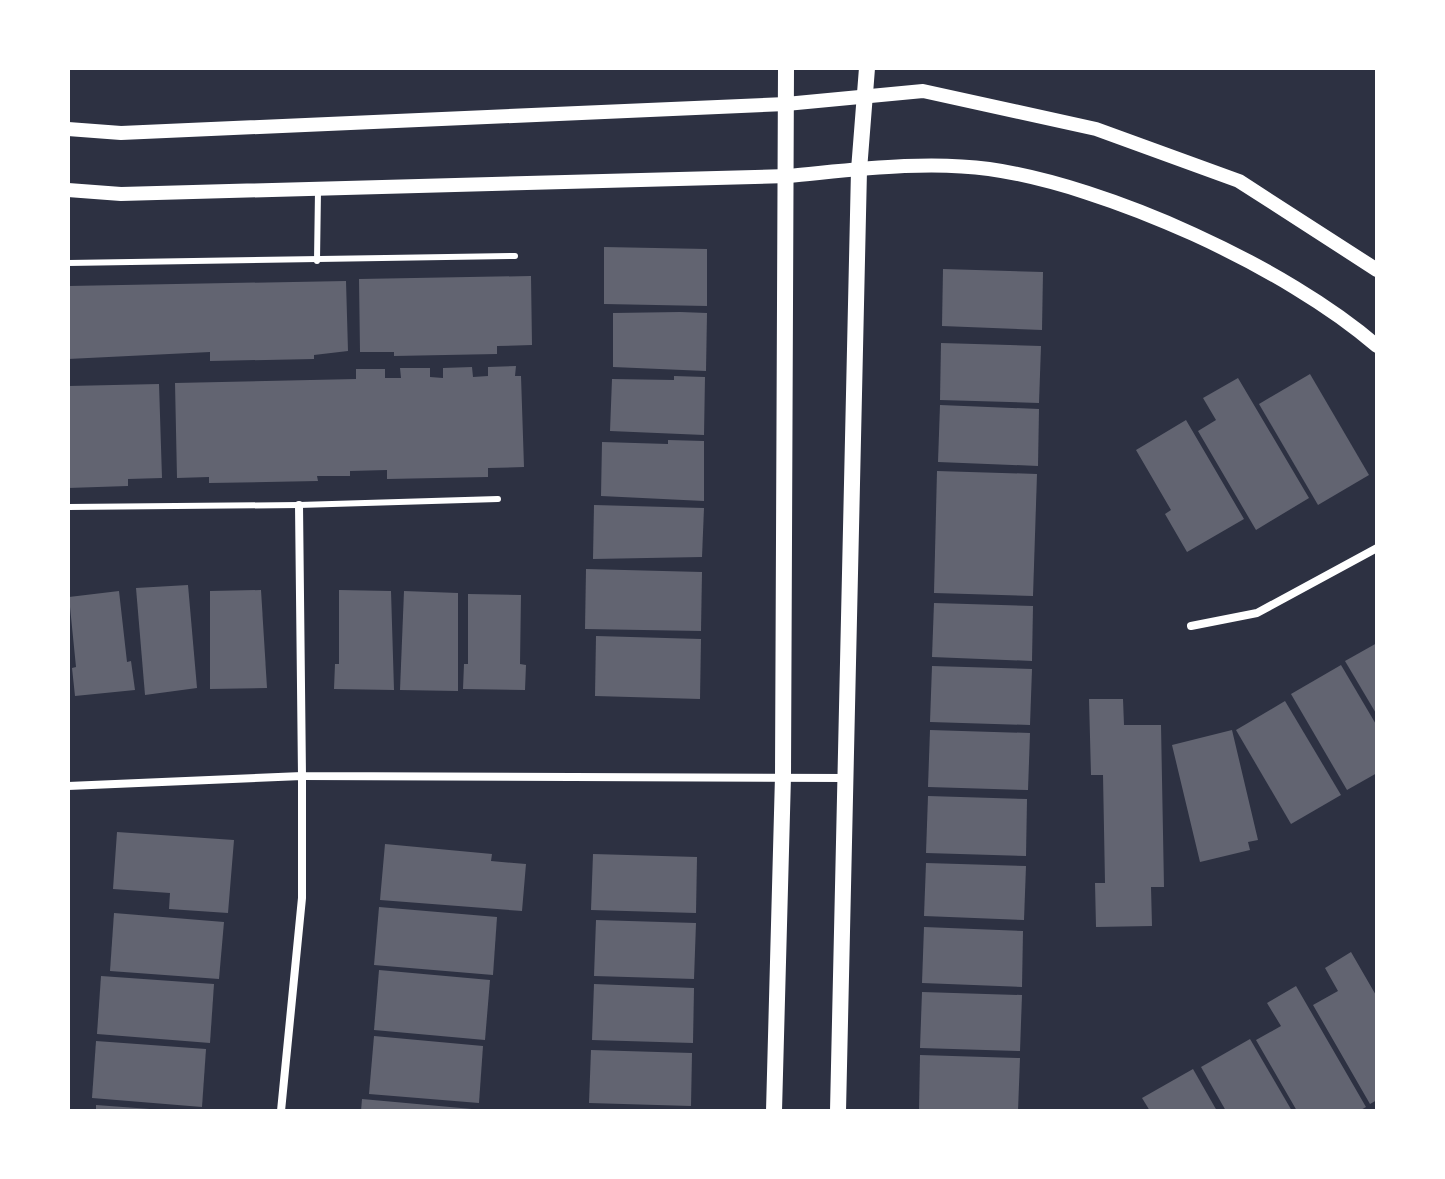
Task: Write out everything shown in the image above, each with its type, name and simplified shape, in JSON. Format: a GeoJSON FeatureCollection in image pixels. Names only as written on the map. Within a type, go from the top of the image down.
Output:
{"type":"FeatureCollection","features":[{"type":"Feature","properties":{"kind":"main road"},"geometry":{"type":"LineString","coordinates":[[774,1111],[783,776],[788,176],[786,68]]}},
{"type":"Feature","properties":{"kind":"main road"},"geometry":{"type":"LineString","coordinates":[[838,1111],[859,170],[868,95],[867,68]]}},
{"type":"Feature","properties":{"kind":"street"},"geometry":{"type":"LineString","coordinates":[[68,129],[121,133],[786,104],[923,91],[1096,129],[1239,181],[1377,270]]}},
{"type":"Feature","properties":{"kind":"street"},"geometry":{"type":"LineString","coordinates":[[68,190],[121,194],[788,176],[859,170],[988,169],[1112,199],[1271,273],[1377,346]]}},
{"type":"Feature","properties":{"kind":"street"},"geometry":{"type":"LineString","coordinates":[[281,1111],[302,898],[299,505]]}},
{"type":"Feature","properties":{"kind":"street"},"geometry":{"type":"LineString","coordinates":[[1191,626],[1257,613],[1377,548]]}},
{"type":"Feature","properties":{"kind":"street"},"geometry":{"type":"LineString","coordinates":[[68,786],[302,776],[847,778]]}},
{"type":"Feature","properties":{"kind":"lane"},"geometry":{"type":"LineString","coordinates":[[317,261],[318,188]]}},
{"type":"Feature","properties":{"kind":"lane"},"geometry":{"type":"LineString","coordinates":[[68,263],[515,256]]}},
{"type":"Feature","properties":{"kind":"lane"},"geometry":{"type":"LineString","coordinates":[[68,507],[498,499]]}},
{"type":"Feature","properties":{"kind":"building"},"geometry":{"type":"Polygon","coordinates":[[[604,247],[707,249],[707,306],[604,304],[604,247]]]}},
{"type":"Feature","properties":{"kind":"building"},"geometry":{"type":"Polygon","coordinates":[[[943,269],[1043,272],[1042,330],[942,326],[943,269]]]}},
{"type":"Feature","properties":{"kind":"building"},"geometry":{"type":"Polygon","coordinates":[[[531,276],[532,345],[497,346],[497,354],[394,356],[394,352],[360,352],[359,279],[531,276]]]}},
{"type":"Feature","properties":{"kind":"building"},"geometry":{"type":"Polygon","coordinates":[[[346,281],[348,351],[314,355],[314,359],[210,361],[210,352],[68,359],[68,286],[346,281]]]}},
{"type":"Feature","properties":{"kind":"building"},"geometry":{"type":"Polygon","coordinates":[[[613,313],[707,313],[706,371],[613,367],[613,313]]]}},
{"type":"Feature","properties":{"kind":"building"},"geometry":{"type":"Polygon","coordinates":[[[941,343],[1041,346],[1039,403],[940,400],[941,343]]]}},
{"type":"Feature","properties":{"kind":"building"},"geometry":{"type":"Polygon","coordinates":[[[516,366],[515,376],[521,376],[524,467],[488,468],[488,477],[387,479],[387,470],[350,471],[350,476],[317,476],[318,481],[209,483],[209,477],[177,478],[175,383],[356,379],[356,369],[385,369],[385,378],[401,378],[400,368],[430,368],[430,377],[443,378],[443,368],[472,367],[473,377],[488,376],[488,367],[516,366]]]}},
{"type":"Feature","properties":{"kind":"building"},"geometry":{"type":"Polygon","coordinates":[[[1310,374],[1369,475],[1318,505],[1259,404],[1310,374]]]}},
{"type":"Feature","properties":{"kind":"building"},"geometry":{"type":"Polygon","coordinates":[[[674,376],[705,377],[704,435],[610,431],[612,379],[674,380],[674,376]]]}},
{"type":"Feature","properties":{"kind":"building"},"geometry":{"type":"Polygon","coordinates":[[[1238,378],[1309,498],[1256,530],[1198,431],[1216,420],[1203,398],[1238,378]]]}},
{"type":"Feature","properties":{"kind":"building"},"geometry":{"type":"Polygon","coordinates":[[[159,384],[162,478],[128,479],[128,486],[68,488],[68,386],[159,384]]]}},
{"type":"Feature","properties":{"kind":"building"},"geometry":{"type":"Polygon","coordinates":[[[940,405],[1039,409],[1038,466],[938,462],[940,405]]]}},
{"type":"Feature","properties":{"kind":"building"},"geometry":{"type":"Polygon","coordinates":[[[1186,420],[1244,519],[1187,552],[1165,514],[1171,510],[1136,450],[1186,420]]]}},
{"type":"Feature","properties":{"kind":"building"},"geometry":{"type":"Polygon","coordinates":[[[668,440],[704,441],[704,501],[601,496],[602,442],[668,444],[668,440]]]}},
{"type":"Feature","properties":{"kind":"building"},"geometry":{"type":"Polygon","coordinates":[[[937,471],[1037,474],[1033,596],[934,593],[937,471]]]}},
{"type":"Feature","properties":{"kind":"building"},"geometry":{"type":"Polygon","coordinates":[[[594,505],[704,508],[702,557],[593,559],[594,505]]]}},
{"type":"Feature","properties":{"kind":"building"},"geometry":{"type":"Polygon","coordinates":[[[586,569],[702,572],[701,631],[585,629],[586,569]]]}},
{"type":"Feature","properties":{"kind":"building"},"geometry":{"type":"Polygon","coordinates":[[[188,585],[197,688],[145,695],[136,588],[188,585]]]}},
{"type":"Feature","properties":{"kind":"building"},"geometry":{"type":"Polygon","coordinates":[[[261,590],[267,688],[210,689],[210,591],[261,590]]]}},
{"type":"Feature","properties":{"kind":"building"},"geometry":{"type":"Polygon","coordinates":[[[339,590],[391,591],[394,690],[334,689],[335,664],[339,664],[339,590]]]}},
{"type":"Feature","properties":{"kind":"building"},"geometry":{"type":"Polygon","coordinates":[[[119,591],[127,662],[131,661],[135,690],[75,696],[72,668],[76,667],[69,597],[119,591]]]}},
{"type":"Feature","properties":{"kind":"building"},"geometry":{"type":"Polygon","coordinates":[[[404,591],[458,593],[458,691],[400,690],[404,591]]]}},
{"type":"Feature","properties":{"kind":"building"},"geometry":{"type":"Polygon","coordinates":[[[468,594],[521,595],[520,664],[526,665],[525,690],[463,689],[464,664],[468,664],[468,594]]]}},
{"type":"Feature","properties":{"kind":"building"},"geometry":{"type":"Polygon","coordinates":[[[934,603],[1033,606],[1032,661],[932,657],[934,603]]]}},
{"type":"Feature","properties":{"kind":"building"},"geometry":{"type":"Polygon","coordinates":[[[596,636],[701,639],[700,699],[595,696],[596,636]]]}},
{"type":"Feature","properties":{"kind":"building"},"geometry":{"type":"Polygon","coordinates":[[[1377,643],[1377,715],[1345,661],[1377,643]]]}},
{"type":"Feature","properties":{"kind":"building"},"geometry":{"type":"Polygon","coordinates":[[[1341,665],[1377,726],[1377,773],[1347,790],[1291,694],[1341,665]]]}},
{"type":"Feature","properties":{"kind":"building"},"geometry":{"type":"Polygon","coordinates":[[[932,666],[1032,669],[1030,725],[930,722],[932,666]]]}},
{"type":"Feature","properties":{"kind":"building"},"geometry":{"type":"Polygon","coordinates":[[[1089,699],[1123,699],[1124,725],[1161,725],[1164,887],[1151,887],[1152,926],[1096,927],[1095,883],[1105,883],[1103,775],[1091,775],[1089,699]]]}},
{"type":"Feature","properties":{"kind":"building"},"geometry":{"type":"Polygon","coordinates":[[[1285,701],[1341,795],[1291,824],[1236,730],[1285,701]]]}},
{"type":"Feature","properties":{"kind":"building"},"geometry":{"type":"Polygon","coordinates":[[[930,730],[1030,733],[1028,790],[928,787],[930,730]]]}},
{"type":"Feature","properties":{"kind":"building"},"geometry":{"type":"Polygon","coordinates":[[[1232,730],[1258,840],[1248,842],[1250,850],[1200,862],[1172,745],[1232,730]]]}},
{"type":"Feature","properties":{"kind":"building"},"geometry":{"type":"Polygon","coordinates":[[[928,796],[1027,799],[1026,856],[926,853],[928,796]]]}},
{"type":"Feature","properties":{"kind":"building"},"geometry":{"type":"Polygon","coordinates":[[[117,832],[234,840],[228,913],[169,909],[170,893],[113,889],[117,832]]]}},
{"type":"Feature","properties":{"kind":"building"},"geometry":{"type":"Polygon","coordinates":[[[385,844],[492,854],[491,861],[526,864],[522,911],[380,900],[385,844]]]}},
{"type":"Feature","properties":{"kind":"building"},"geometry":{"type":"Polygon","coordinates":[[[593,854],[697,857],[696,913],[591,910],[593,854]]]}},
{"type":"Feature","properties":{"kind":"building"},"geometry":{"type":"Polygon","coordinates":[[[926,863],[1026,866],[1024,920],[924,916],[926,863]]]}},
{"type":"Feature","properties":{"kind":"building"},"geometry":{"type":"Polygon","coordinates":[[[379,907],[497,917],[493,975],[374,965],[379,907]]]}},
{"type":"Feature","properties":{"kind":"building"},"geometry":{"type":"Polygon","coordinates":[[[114,913],[224,922],[219,979],[110,971],[114,913]]]}},
{"type":"Feature","properties":{"kind":"building"},"geometry":{"type":"Polygon","coordinates":[[[596,920],[696,923],[694,979],[594,976],[596,920]]]}},
{"type":"Feature","properties":{"kind":"building"},"geometry":{"type":"Polygon","coordinates":[[[924,927],[1023,931],[1022,987],[922,983],[924,927]]]}},
{"type":"Feature","properties":{"kind":"building"},"geometry":{"type":"Polygon","coordinates":[[[1351,952],[1377,997],[1377,1100],[1370,1104],[1313,1005],[1338,991],[1325,968],[1351,952]]]}},
{"type":"Feature","properties":{"kind":"building"},"geometry":{"type":"Polygon","coordinates":[[[379,970],[490,980],[485,1040],[374,1030],[379,970]]]}},
{"type":"Feature","properties":{"kind":"building"},"geometry":{"type":"Polygon","coordinates":[[[101,976],[214,984],[210,1043],[97,1034],[101,976]]]}},
{"type":"Feature","properties":{"kind":"building"},"geometry":{"type":"Polygon","coordinates":[[[594,984],[694,988],[693,1043],[592,1040],[594,984]]]}},
{"type":"Feature","properties":{"kind":"building"},"geometry":{"type":"Polygon","coordinates":[[[1296,986],[1366,1107],[1359,1111],[1297,1111],[1256,1040],[1281,1026],[1267,1003],[1296,986]]]}},
{"type":"Feature","properties":{"kind":"building"},"geometry":{"type":"Polygon","coordinates":[[[922,992],[1022,995],[1020,1051],[920,1048],[922,992]]]}},
{"type":"Feature","properties":{"kind":"building"},"geometry":{"type":"Polygon","coordinates":[[[374,1036],[483,1046],[479,1103],[369,1094],[374,1036]]]}},
{"type":"Feature","properties":{"kind":"building"},"geometry":{"type":"Polygon","coordinates":[[[1250,1039],[1292,1111],[1226,1111],[1201,1067],[1250,1039]]]}},
{"type":"Feature","properties":{"kind":"building"},"geometry":{"type":"Polygon","coordinates":[[[96,1041],[206,1049],[202,1107],[92,1098],[96,1041]]]}},
{"type":"Feature","properties":{"kind":"building"},"geometry":{"type":"Polygon","coordinates":[[[591,1050],[692,1053],[691,1106],[589,1103],[591,1050]]]}},
{"type":"Feature","properties":{"kind":"building"},"geometry":{"type":"Polygon","coordinates":[[[920,1055],[1020,1058],[1018,1111],[919,1111],[920,1055]]]}},
{"type":"Feature","properties":{"kind":"building"},"geometry":{"type":"Polygon","coordinates":[[[1193,1069],[1217,1111],[1150,1111],[1142,1098],[1193,1069]]]}},
{"type":"Feature","properties":{"kind":"building"},"geometry":{"type":"Polygon","coordinates":[[[362,1099],[472,1109],[472,1111],[361,1111],[362,1099]]]}},
{"type":"Feature","properties":{"kind":"building"},"geometry":{"type":"Polygon","coordinates":[[[96,1105],[150,1109],[150,1111],[96,1111],[96,1105]]]}}]}
